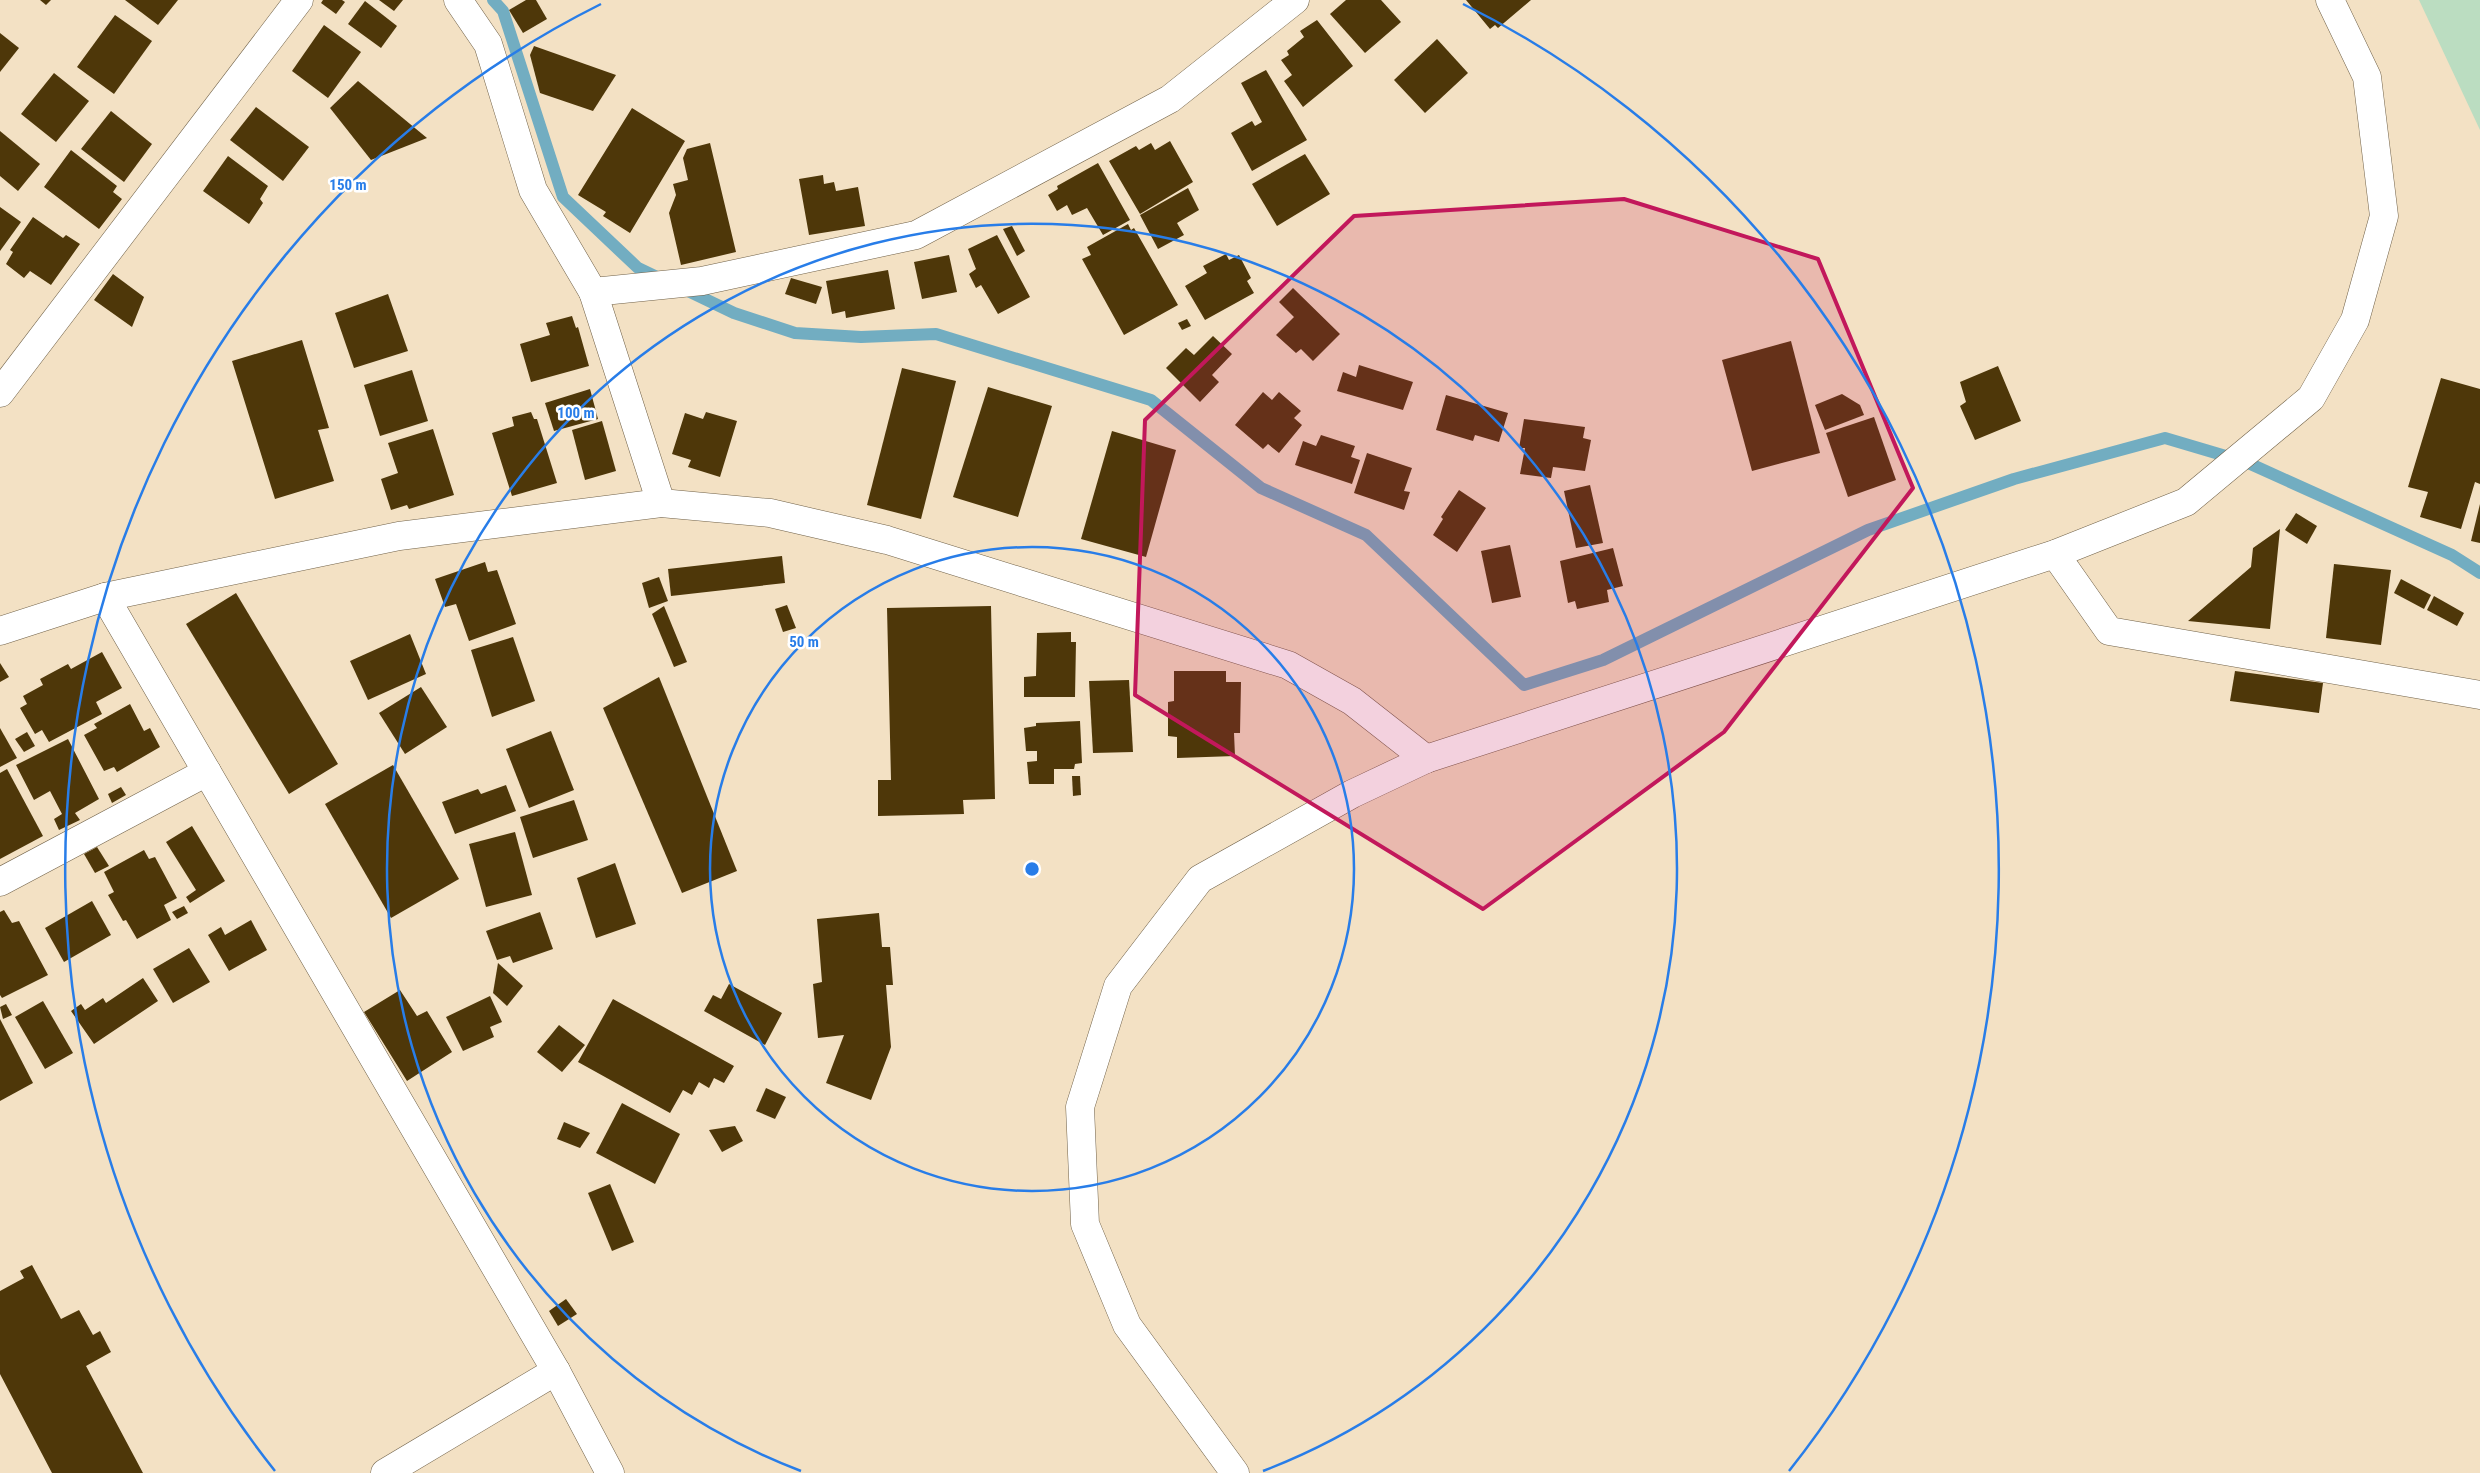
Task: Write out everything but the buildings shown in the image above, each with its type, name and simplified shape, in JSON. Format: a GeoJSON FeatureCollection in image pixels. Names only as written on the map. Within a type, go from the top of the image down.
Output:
{"type":"FeatureCollection","features":[{"type":"Feature","properties":{"kind":"street"},"geometry":{"type":"LineString","coordinates":[[0,393],[299,0]]}},
{"type":"Feature","properties":{"kind":"street"},"geometry":{"type":"LineString","coordinates":[[458,0],[488,44],[533,190],[593,292],[661,503]]}},
{"type":"Feature","properties":{"kind":"street"},"geometry":{"type":"LineString","coordinates":[[593,292],[702,281],[916,235],[1170,99],[1295,0]]}},
{"type":"Feature","properties":{"kind":"street"},"geometry":{"type":"LineString","coordinates":[[1235,1473],[1127,1325],[1086,1224],[1080,1107],[1118,986],[1200,879],[1352,794],[1426,759],[2055,554],[2186,502],[2311,398],[2355,320],[2384,216],[2367,77],[2330,0]]}},
{"type":"Feature","properties":{"kind":"street"},"geometry":{"type":"LineString","coordinates":[[0,630],[105,597],[399,536],[661,503],[770,512],[887,540],[1288,665],[1352,701],[1426,759]]}},
{"type":"Feature","properties":{"kind":"street"},"geometry":{"type":"LineString","coordinates":[[2055,554],[2108,630],[2480,695]]}},
{"type":"Feature","properties":{"kind":"street"},"geometry":{"type":"LineString","coordinates":[[105,597],[556,1371],[610,1473]]}},
{"type":"Feature","properties":{"kind":"street"},"geometry":{"type":"LineString","coordinates":[[0,882],[207,772]]}},
{"type":"Feature","properties":{"kind":"street"},"geometry":{"type":"LineString","coordinates":[[385,1473],[556,1371]]}},
{"type":"Feature","properties":{"kind":"highlighted area"},"geometry":{"type":"Polygon","coordinates":[[[1624,199],[1818,259],[1913,488],[1724,732],[1483,909],[1135,695],[1145,420],[1354,216],[1624,199]]]}},
{"type":"Feature","properties":{"kind":"green space"},"geometry":{"type":"Polygon","coordinates":[[[2419,0],[2480,0],[2480,130],[2419,0]]]}},
{"type":"Feature","properties":{"kind":"waterway"},"geometry":{"type":"LineString","coordinates":[[493,0],[503,11],[563,197],[638,268],[663,280]]}},
{"type":"Feature","properties":{"kind":"waterway"},"geometry":{"type":"LineString","coordinates":[[682,288],[734,313],[795,333],[861,337],[936,334],[1151,400],[1261,488],[1366,535],[1524,685],[1603,660],[1868,530],[2014,479],[2165,438],[2246,462],[2452,555],[2480,573]]}}]}
